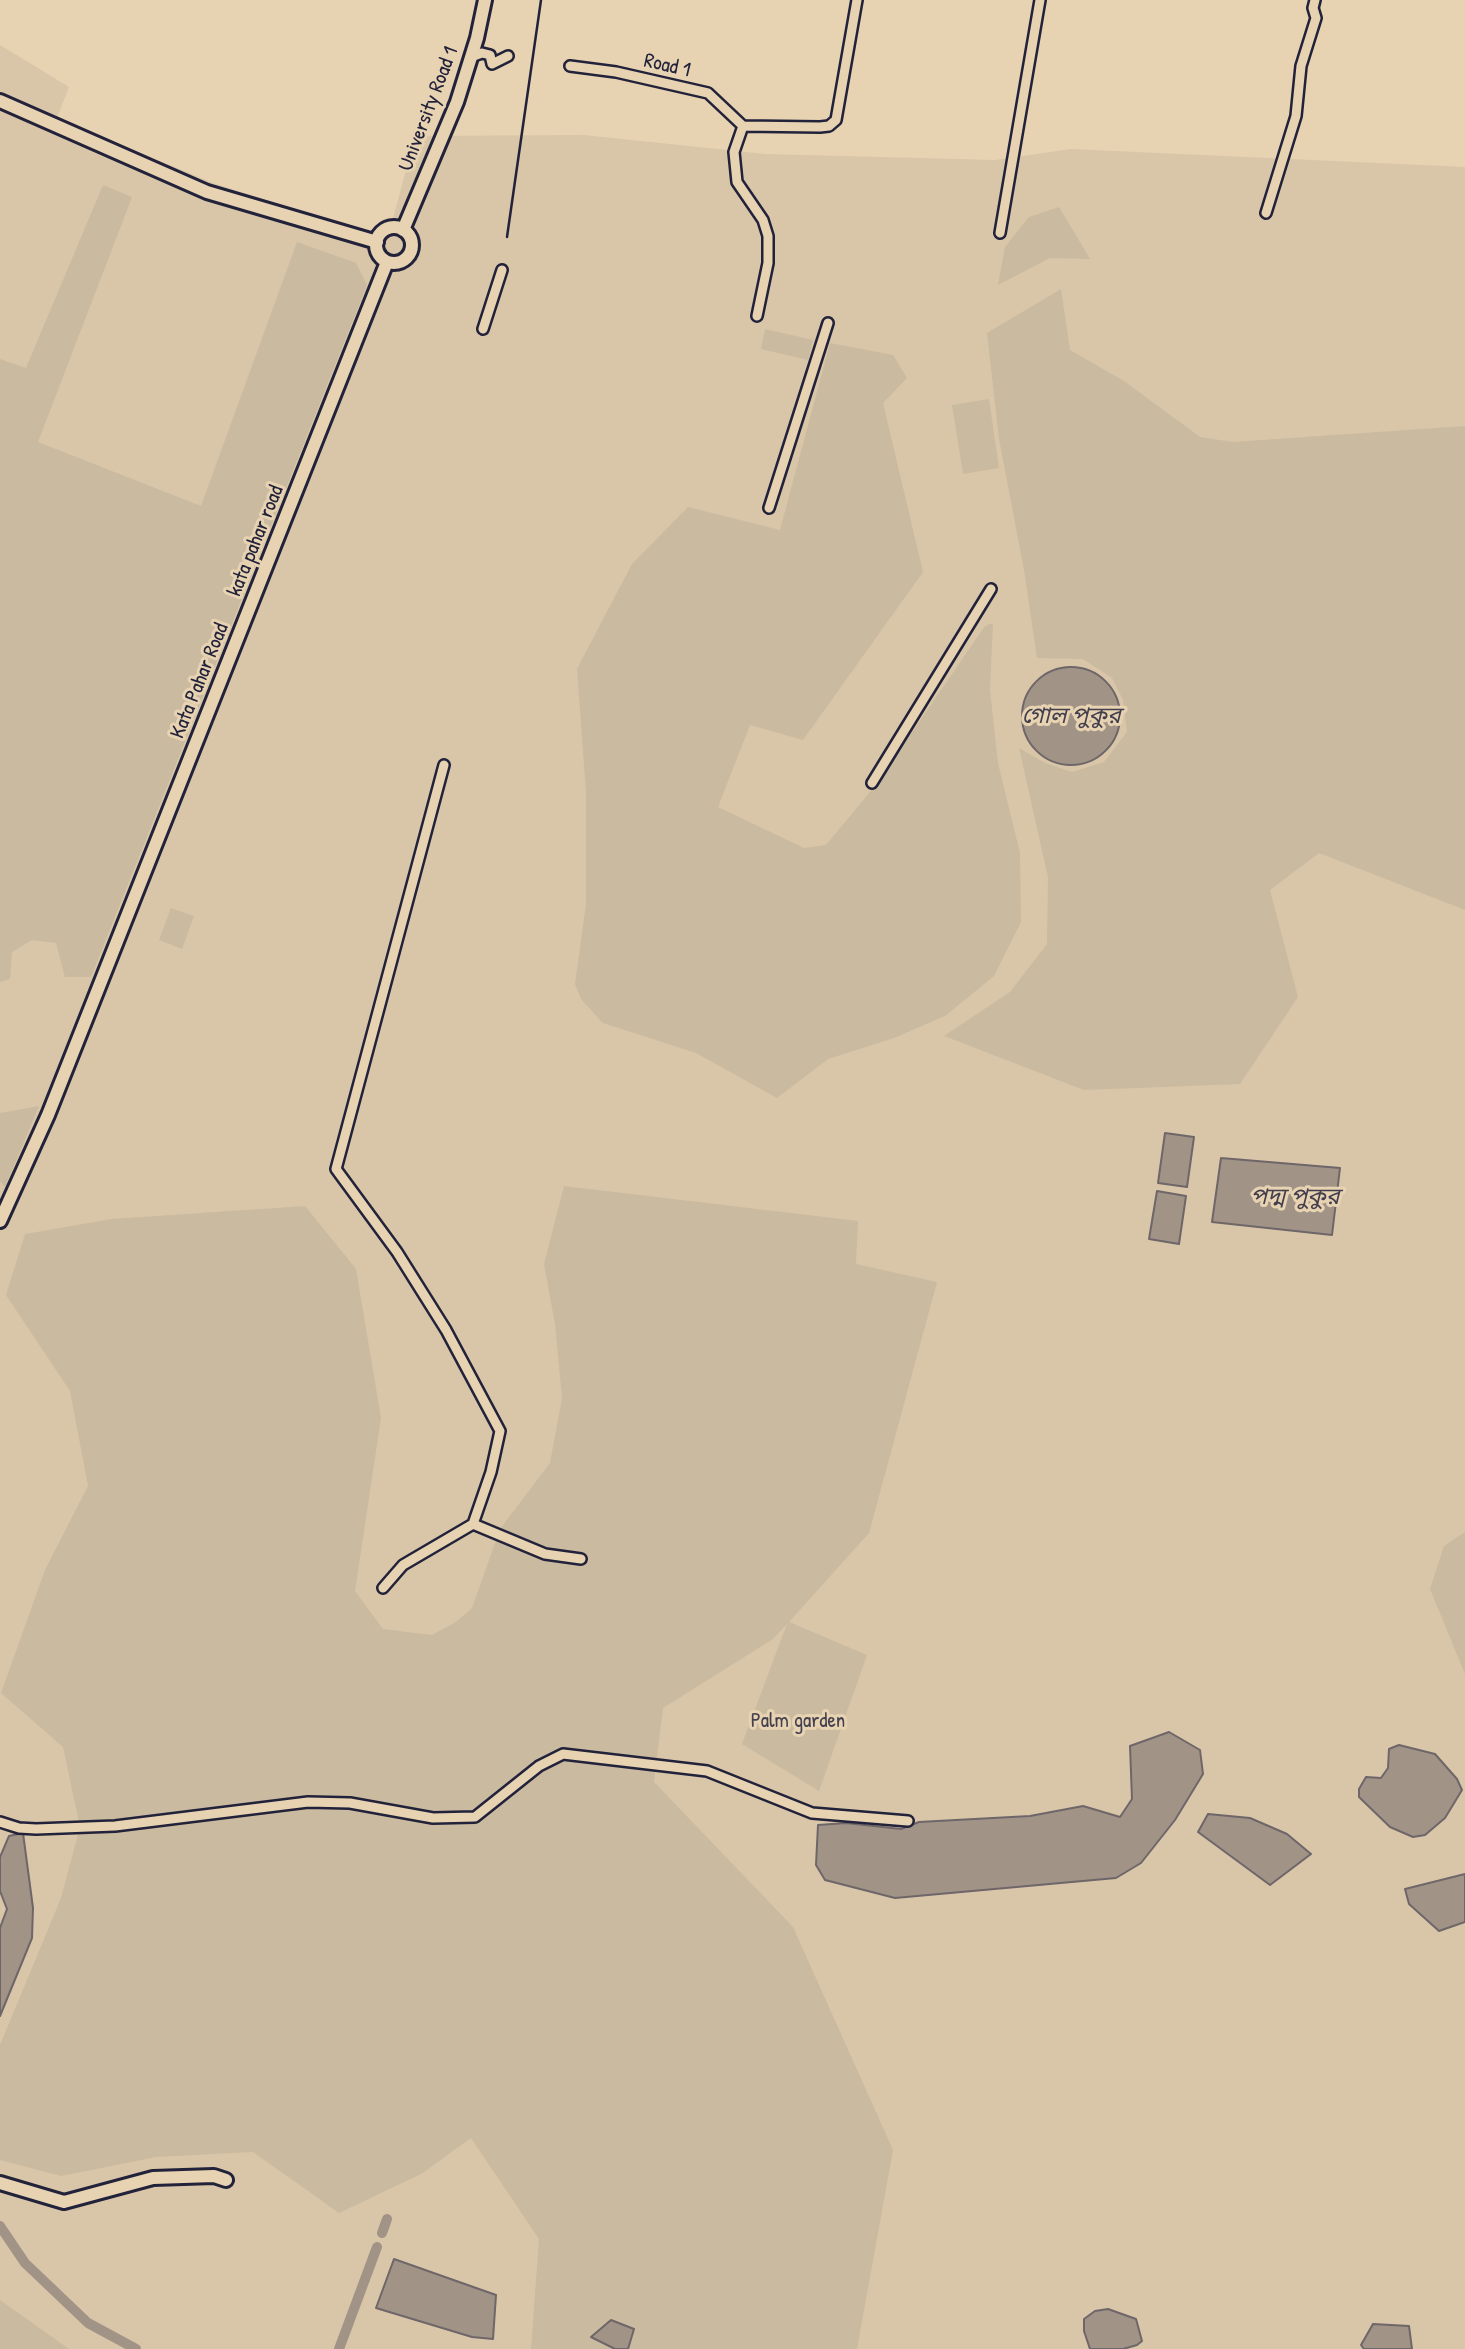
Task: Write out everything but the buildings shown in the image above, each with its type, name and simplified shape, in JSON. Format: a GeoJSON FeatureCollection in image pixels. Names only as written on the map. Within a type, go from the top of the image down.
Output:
{"type":"FeatureCollection","features":[{"type":"Feature","properties":{"kind":"street","name":"University Road 1"},"geometry":{"type":"LineString","coordinates":[[402,230],[457,102],[485,0]]}},
{"type":"Feature","properties":{"kind":"street"},"geometry":{"type":"LineString","coordinates":[[757,316],[768,263],[768,236],[763,220],[737,182],[734,152],[743,126],[820,127],[829,126],[836,120],[857,0]]}},
{"type":"Feature","properties":{"kind":"street"},"geometry":{"type":"LineString","coordinates":[[1000,233],[1040,0]]}},
{"type":"Feature","properties":{"kind":"street"},"geometry":{"type":"LineString","coordinates":[[1266,212],[1296,116],[1301,66],[1316,18],[1313,8],[1315,0]]}},
{"type":"Feature","properties":{"kind":"street"},"geometry":{"type":"LineString","coordinates":[[471,57],[482,53],[490,55],[492,64],[508,56]]}},
{"type":"Feature","properties":{"kind":"street","name":"Road 1"},"geometry":{"type":"LineString","coordinates":[[570,66],[616,72],[708,93],[743,126]]}},
{"type":"Feature","properties":{"kind":"street"},"geometry":{"type":"LineString","coordinates":[[0,101],[207,192],[376,242]]}},
{"type":"Feature","properties":{"kind":"street"},"geometry":{"type":"LineString","coordinates":[[386,229],[402,230],[411,241],[410,252],[404,260],[387,262],[380,256],[376,242],[386,229]]}},
{"type":"Feature","properties":{"kind":"street","name":"Kata Pahar Road"},"geometry":{"type":"LineString","coordinates":[[64,1075],[387,262]]}},
{"type":"Feature","properties":{"kind":"street"},"geometry":{"type":"LineString","coordinates":[[483,329],[502,270]]}},
{"type":"Feature","properties":{"kind":"street","name":"kata pahar road"},"geometry":{"type":"LineString","coordinates":[[0,1222],[48,1115],[380,282]]}},
{"type":"Feature","properties":{"kind":"street"},"geometry":{"type":"LineString","coordinates":[[769,508],[828,323]]}},
{"type":"Feature","properties":{"kind":"street"},"geometry":{"type":"LineString","coordinates":[[872,783],[991,589]]}},
{"type":"Feature","properties":{"kind":"street"},"geometry":{"type":"LineString","coordinates":[[383,1588],[403,1565],[473,1524],[500,1431],[446,1330],[397,1252],[336,1169],[444,765]]}},
{"type":"Feature","properties":{"kind":"street"},"geometry":{"type":"LineString","coordinates":[[473,1524],[545,1554],[581,1559]]}},
{"type":"Feature","properties":{"kind":"street"},"geometry":{"type":"LineString","coordinates":[[0,1822],[36,1829],[115,1826],[308,1802],[350,1803],[433,1818],[475,1817],[539,1766],[563,1754],[707,1772],[812,1813],[908,1821]]}},
{"type":"Feature","properties":{"kind":"street"},"geometry":{"type":"LineString","coordinates":[[0,2183],[64,2202],[153,2178],[214,2176],[226,2180]]}},
{"type":"Feature","properties":{"kind":"shaded area"},"geometry":{"type":"Polygon","coordinates":[[[0,45],[69,87],[57,118],[213,183],[371,234],[392,222],[415,136],[584,135],[765,154],[995,160],[1071,149],[1465,167],[1465,2349],[0,2349],[0,45]]]}},
{"type":"Feature","properties":{"kind":"green space"},"geometry":{"type":"Polygon","coordinates":[[[103,185],[132,197],[38,442],[201,506],[297,242],[356,263],[367,285],[91,977],[65,977],[56,943],[32,940],[12,952],[10,979],[0,982],[0,359],[26,368],[103,185]]]}},
{"type":"Feature","properties":{"kind":"green space"},"geometry":{"type":"Polygon","coordinates":[[[1059,207],[1090,259],[1050,258],[998,285],[1005,247],[1029,217],[1059,207]]]}},
{"type":"Feature","properties":{"kind":"green space"},"geometry":{"type":"Polygon","coordinates":[[[1061,289],[1070,350],[1124,381],[1200,437],[1233,442],[1465,426],[1465,910],[1319,853],[1270,890],[1298,997],[1240,1084],[1084,1090],[944,1036],[1010,992],[1047,944],[1048,877],[1019,748],[1045,763],[1072,772],[1104,762],[1127,732],[1123,700],[1112,678],[1083,659],[1037,658],[1024,570],[999,439],[987,333],[1061,289]]]}},
{"type":"Feature","properties":{"kind":"green space"},"geometry":{"type":"Polygon","coordinates":[[[765,329],[813,340],[808,360],[761,349],[765,329]]]}},
{"type":"Feature","properties":{"kind":"green space"},"geometry":{"type":"Polygon","coordinates":[[[830,343],[893,355],[907,378],[883,403],[923,572],[803,740],[750,725],[718,807],[804,848],[826,845],[875,786],[985,626],[993,623],[990,690],[998,763],[1020,853],[1021,922],[994,976],[945,1016],[894,1038],[828,1059],[777,1098],[696,1053],[603,1023],[581,999],[575,984],[586,904],[586,792],[577,669],[632,564],[688,507],[780,530],[830,343]]]}},
{"type":"Feature","properties":{"kind":"green space"},"geometry":{"type":"Polygon","coordinates":[[[989,399],[999,468],[963,474],[952,405],[989,399]]]}},
{"type":"Feature","properties":{"kind":"green space"},"geometry":{"type":"Polygon","coordinates":[[[171,908],[194,916],[182,949],[159,940],[171,908]]]}},
{"type":"Feature","properties":{"kind":"green space"},"geometry":{"type":"Polygon","coordinates":[[[39,1106],[5,1187],[0,1181],[0,1113],[39,1106]]]}},
{"type":"Feature","properties":{"kind":"green space","name":"Palm garden"},"geometry":{"type":"Polygon","coordinates":[[[564,1186],[858,1221],[856,1264],[937,1282],[869,1533],[789,1622],[867,1655],[819,1791],[742,1744],[787,1624],[773,1639],[663,1708],[654,1782],[793,1927],[893,2150],[857,2349],[531,2349],[539,2239],[471,2138],[421,2174],[339,2213],[253,2152],[156,2157],[61,2176],[0,2160],[0,2045],[61,1898],[80,1827],[63,1747],[1,1693],[45,1570],[88,1486],[70,1391],[6,1295],[25,1234],[112,1219],[305,1206],[356,1269],[381,1418],[355,1591],[383,1629],[432,1635],[456,1622],[472,1608],[500,1529],[550,1463],[562,1398],[555,1324],[544,1264],[564,1186]]]}},
{"type":"Feature","properties":{"kind":"green space"},"geometry":{"type":"Polygon","coordinates":[[[1465,1532],[1465,1674],[1430,1589],[1444,1546],[1465,1532]]]}},
{"type":"Feature","properties":{"kind":"green space"},"geometry":{"type":"Polygon","coordinates":[[[0,2300],[69,2349],[0,2349],[0,2300]]]}},
{"type":"Feature","properties":{"kind":"water","name":"গোল পুকুর"},"geometry":{"type":"Polygon","coordinates":[[[1071,667],[1090,671],[1105,682],[1116,697],[1120,716],[1116,735],[1105,750],[1090,761],[1071,765],[1052,761],[1037,750],[1026,735],[1022,716],[1026,697],[1037,682],[1052,671],[1071,667]]]}},
{"type":"Feature","properties":{"kind":"water"},"geometry":{"type":"Polygon","coordinates":[[[1165,1133],[1194,1137],[1187,1187],[1158,1183],[1165,1133]]]}},
{"type":"Feature","properties":{"kind":"water","name":"পদ্ম পুকুর"},"geometry":{"type":"Polygon","coordinates":[[[1221,1158],[1340,1168],[1332,1235],[1212,1222],[1221,1158]]]}},
{"type":"Feature","properties":{"kind":"water"},"geometry":{"type":"Polygon","coordinates":[[[1157,1191],[1186,1196],[1179,1244],[1149,1239],[1157,1191]]]}},
{"type":"Feature","properties":{"kind":"water"},"geometry":{"type":"Polygon","coordinates":[[[1169,1732],[1200,1750],[1203,1774],[1175,1820],[1141,1863],[1116,1878],[895,1898],[825,1880],[816,1865],[818,1825],[846,1823],[901,1829],[919,1822],[1030,1816],[1083,1806],[1120,1817],[1132,1799],[1130,1746],[1169,1732]]]}},
{"type":"Feature","properties":{"kind":"water"},"geometry":{"type":"Polygon","coordinates":[[[1399,1745],[1435,1754],[1457,1779],[1462,1790],[1445,1818],[1425,1835],[1413,1837],[1390,1827],[1359,1797],[1359,1789],[1366,1777],[1381,1778],[1388,1768],[1389,1749],[1399,1745]]]}},
{"type":"Feature","properties":{"kind":"water"},"geometry":{"type":"Polygon","coordinates":[[[1208,1814],[1250,1818],[1287,1834],[1311,1854],[1270,1885],[1198,1832],[1208,1814]]]}},
{"type":"Feature","properties":{"kind":"water"},"geometry":{"type":"Polygon","coordinates":[[[23,1833],[33,1908],[32,1938],[0,2016],[0,1928],[7,1909],[0,1891],[0,1857],[9,1836],[23,1833]]]}},
{"type":"Feature","properties":{"kind":"water"},"geometry":{"type":"Polygon","coordinates":[[[1465,1874],[1465,1922],[1439,1931],[1409,1904],[1405,1889],[1465,1874]]]}},
{"type":"Feature","properties":{"kind":"water"},"geometry":{"type":"Polygon","coordinates":[[[394,2259],[496,2295],[493,2339],[472,2337],[376,2308],[394,2259]]]}},
{"type":"Feature","properties":{"kind":"water"},"geometry":{"type":"Polygon","coordinates":[[[1108,2309],[1136,2319],[1142,2341],[1123,2349],[1090,2349],[1084,2331],[1084,2319],[1095,2311],[1108,2309]]]}},
{"type":"Feature","properties":{"kind":"water"},"geometry":{"type":"Polygon","coordinates":[[[611,2320],[634,2329],[628,2349],[615,2349],[591,2337],[611,2320]]]}},
{"type":"Feature","properties":{"kind":"water"},"geometry":{"type":"Polygon","coordinates":[[[1373,2324],[1409,2326],[1412,2349],[1364,2349],[1361,2345],[1373,2324]]]}},
{"type":"Feature","properties":{"kind":"waterway"},"geometry":{"type":"LineString","coordinates":[[382,2233],[387,2219]]}},
{"type":"Feature","properties":{"kind":"waterway"},"geometry":{"type":"LineString","coordinates":[[0,2226],[25,2263],[88,2323],[136,2349]]}},
{"type":"Feature","properties":{"kind":"waterway"},"geometry":{"type":"LineString","coordinates":[[339,2349],[377,2247]]}},
{"type":"Feature","properties":{"kind":"railway"},"geometry":{"type":"LineString","coordinates":[[507,237],[541,0]]}}]}
